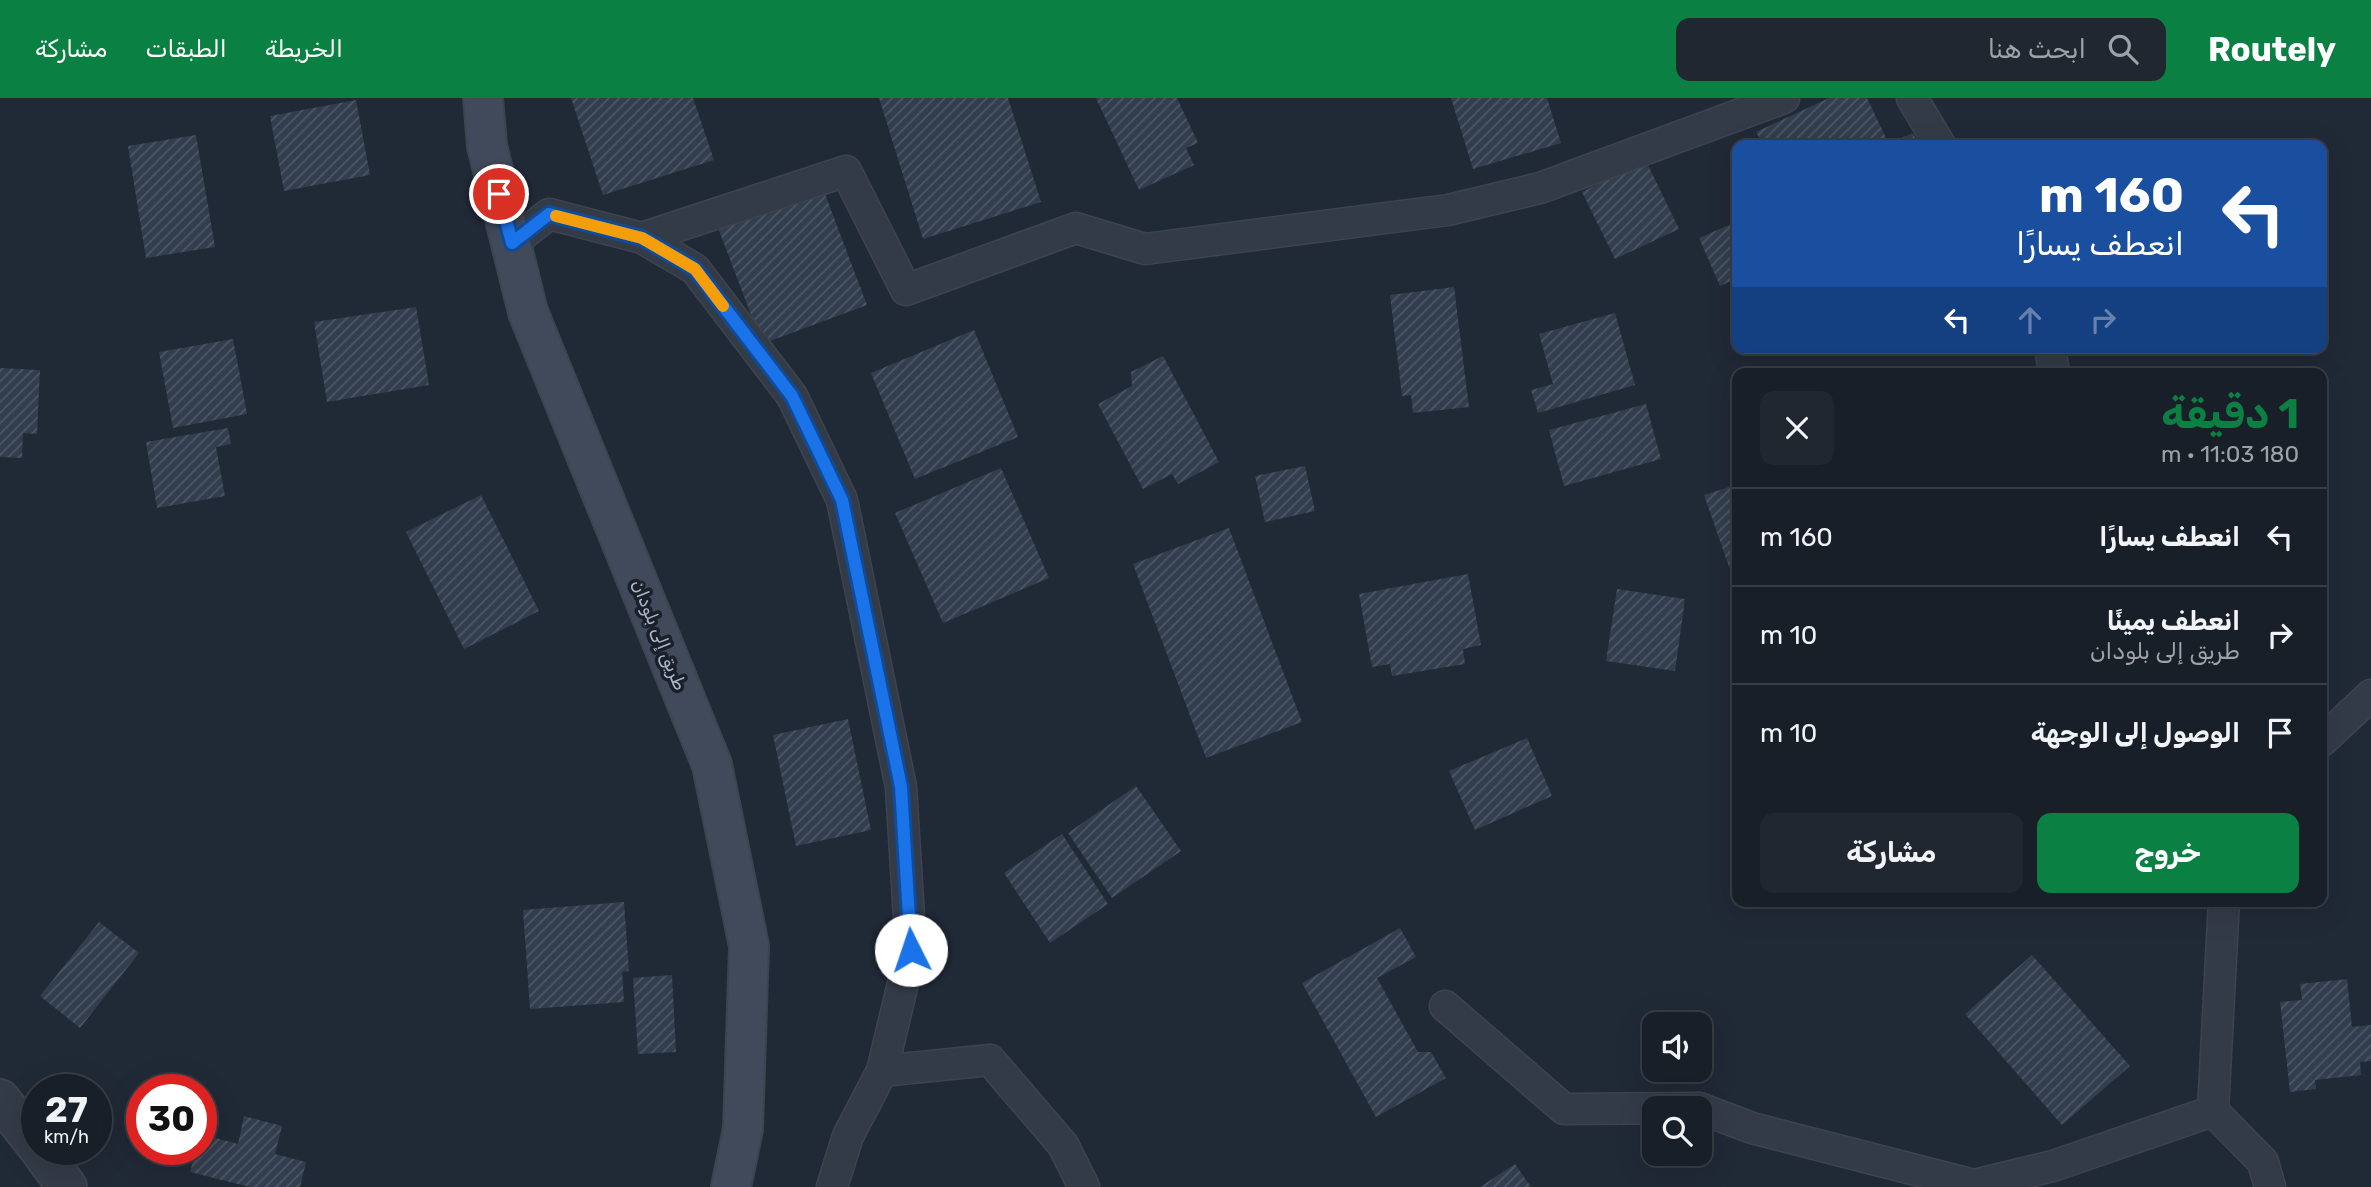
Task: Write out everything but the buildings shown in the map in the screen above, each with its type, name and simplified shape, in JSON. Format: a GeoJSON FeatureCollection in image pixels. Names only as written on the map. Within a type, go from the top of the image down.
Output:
{"type":"FeatureCollection","features":[{"type":"Feature","properties":{"kind":"main road","name":"طريق إلى بلودان"},"geometry":{"type":"LineString","coordinates":[[483,98],[487,146],[528,312],[712,765],[749,946],[743,1129],[731,1187]]}},
{"type":"Feature","properties":{"kind":"street"},"geometry":{"type":"LineString","coordinates":[[642,238],[846,171],[906,290],[1076,229],[1145,249],[1448,209],[1540,188],[1784,98]]}},
{"type":"Feature","properties":{"kind":"street"},"geometry":{"type":"LineString","coordinates":[[1912,98],[1937,140]]}},
{"type":"Feature","properties":{"kind":"street"},"geometry":{"type":"LineString","coordinates":[[512,243],[549,214],[642,238],[695,269],[792,396],[842,500],[901,787],[911,950],[882,1071],[848,1136],[832,1187]]}},
{"type":"Feature","properties":{"kind":"street"},"geometry":{"type":"LineString","coordinates":[[2327,736],[2371,695]]}},
{"type":"Feature","properties":{"kind":"street"},"geometry":{"type":"LineString","coordinates":[[2224,907],[2213,1111],[2263,1162],[2270,1187]]}},
{"type":"Feature","properties":{"kind":"street"},"geometry":{"type":"LineString","coordinates":[[1445,1006],[1564,1109],[1642,1108]]}},
{"type":"Feature","properties":{"kind":"street"},"geometry":{"type":"LineString","coordinates":[[882,1071],[990,1060],[1063,1145],[1084,1187]]}},
{"type":"Feature","properties":{"kind":"street"},"geometry":{"type":"LineString","coordinates":[[0,1099],[21,1126]]}},
{"type":"Feature","properties":{"kind":"street"},"geometry":{"type":"LineString","coordinates":[[1712,1113],[1752,1128],[1974,1185],[2053,1166],[2213,1111]]}},
{"type":"Feature","properties":{"kind":"street"},"geometry":{"type":"LineString","coordinates":[[51,1165],[67,1187]]}},
{"type":"Feature","properties":{"kind":"slow traffic"},"geometry":{"type":"LineString","coordinates":[[556,216],[642,238],[695,269],[723,306]]}},
{"type":"Feature","properties":{"kind":"route"},"geometry":{"type":"LineString","coordinates":[[499,194],[512,243],[549,214],[642,238],[695,269],[792,396],[842,500],[901,787],[911,950]]}}]}
